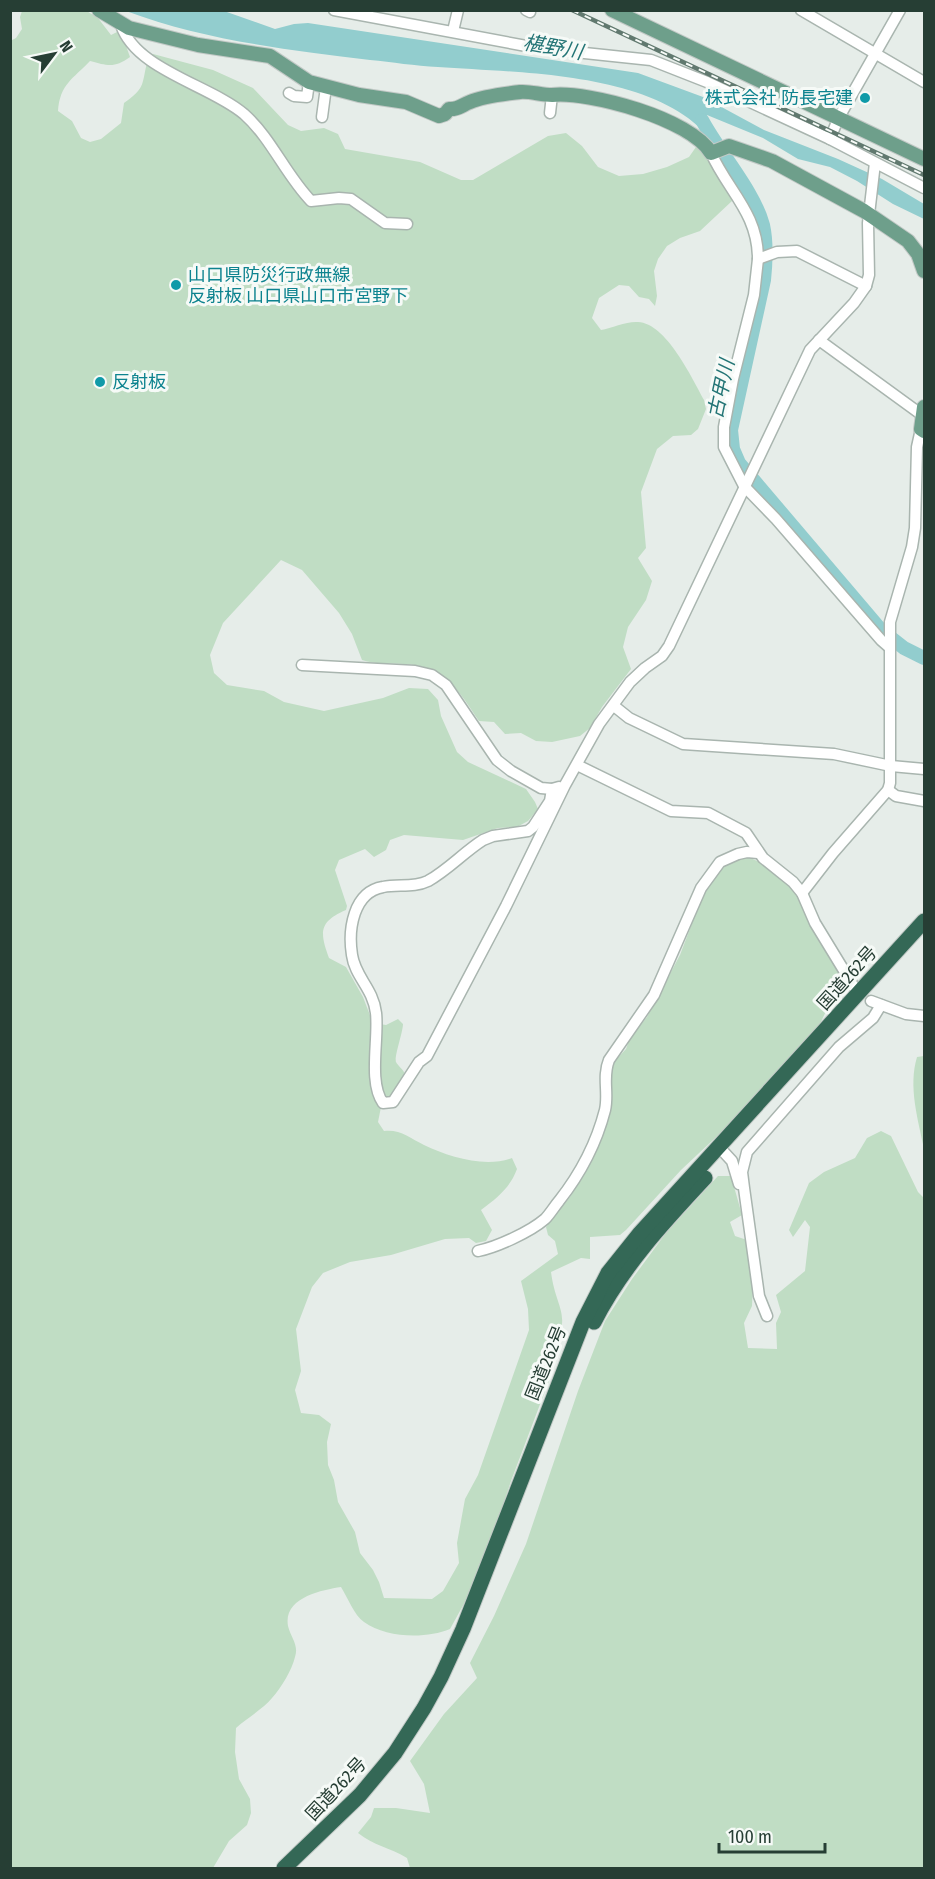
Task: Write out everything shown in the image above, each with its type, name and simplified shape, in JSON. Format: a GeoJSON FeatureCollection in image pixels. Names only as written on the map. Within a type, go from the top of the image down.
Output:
{"type":"FeatureCollection","features":[{"type":"Feature","properties":{"kind":"highway","name":"国道262号"},"geometry":{"type":"LineString","coordinates":[[297,1869],[343,1825],[388,1776],[430,1714],[463,1651],[579,1353],[600,1310],[627,1266],[723,1151],[924,921]]}},
{"type":"Feature","properties":{"kind":"highway","name":"国道262号"},"geometry":{"type":"LineString","coordinates":[[284,1869],[340,1816],[395,1753],[441,1677],[463,1629],[572,1347],[608,1273],[622,1254],[723,1151],[924,936]]}},
{"type":"Feature","properties":{"kind":"main road"},"geometry":{"type":"LineString","coordinates":[[99,10],[116,18],[198,45],[270,56],[309,82],[359,95],[406,102],[439,116],[445,114],[449,109],[455,110],[470,101],[522,92],[558,93],[594,99],[660,117],[699,138],[717,151],[735,147],[772,161],[869,213],[908,241],[918,254],[924,271]]}},
{"type":"Feature","properties":{"kind":"main road"},"geometry":{"type":"LineString","coordinates":[[612,10],[924,159]]}},
{"type":"Feature","properties":{"kind":"street"},"geometry":{"type":"LineString","coordinates":[[334,10],[537,48],[651,60],[707,82],[830,139],[875,165],[924,188]]}},
{"type":"Feature","properties":{"kind":"street"},"geometry":{"type":"LineString","coordinates":[[453,31],[458,10]]}},
{"type":"Feature","properties":{"kind":"street"},"geometry":{"type":"LineString","coordinates":[[801,10],[875,55],[924,81]]}},
{"type":"Feature","properties":{"kind":"street"},"geometry":{"type":"LineString","coordinates":[[830,139],[838,119],[900,10]]}},
{"type":"Feature","properties":{"kind":"street"},"geometry":{"type":"LineString","coordinates":[[403,11],[408,23]]}},
{"type":"Feature","properties":{"kind":"street"},"geometry":{"type":"LineString","coordinates":[[116,18],[123,32],[142,56],[243,113],[269,140],[311,201],[351,199],[385,223],[407,224]]}},
{"type":"Feature","properties":{"kind":"street"},"geometry":{"type":"LineString","coordinates":[[292,97],[307,97],[309,82]]}},
{"type":"Feature","properties":{"kind":"street"},"geometry":{"type":"LineString","coordinates":[[322,117],[326,87]]}},
{"type":"Feature","properties":{"kind":"street"},"geometry":{"type":"LineString","coordinates":[[550,113],[552,94]]}},
{"type":"Feature","properties":{"kind":"street"},"geometry":{"type":"LineString","coordinates":[[717,151],[751,220],[759,258],[754,295],[733,379],[723,438],[729,459],[744,486],[776,519],[881,640],[889,646]]}},
{"type":"Feature","properties":{"kind":"street"},"geometry":{"type":"LineString","coordinates":[[552,789],[550,801],[528,831],[493,836],[483,840],[428,881],[374,890],[364,897],[356,909],[351,929],[352,956],[374,1002],[377,1038],[376,1079],[378,1096],[383,1103],[393,1102],[419,1062],[427,1056],[599,723],[630,682],[662,656],[669,646],[804,359],[855,303],[866,286],[869,275],[869,213],[875,165]]}},
{"type":"Feature","properties":{"kind":"street"},"geometry":{"type":"LineString","coordinates":[[759,258],[788,250],[797,251],[866,286]]}},
{"type":"Feature","properties":{"kind":"street"},"geometry":{"type":"LineString","coordinates":[[802,893],[833,853],[888,790],[891,766],[890,622],[912,547],[917,488],[916,466],[923,420],[819,340]]}},
{"type":"Feature","properties":{"kind":"street"},"geometry":{"type":"LineString","coordinates":[[302,665],[415,671],[432,675],[446,685],[497,760],[541,788],[552,789],[565,786]]}},
{"type":"Feature","properties":{"kind":"street"},"geometry":{"type":"LineString","coordinates":[[614,706],[629,718],[683,744],[834,754],[891,766],[924,769]]}},
{"type":"Feature","properties":{"kind":"street"},"geometry":{"type":"LineString","coordinates":[[577,765],[671,811],[708,813],[746,833],[758,853],[793,882],[802,893],[815,923],[854,987]]}},
{"type":"Feature","properties":{"kind":"street"},"geometry":{"type":"LineString","coordinates":[[888,790],[896,796],[924,801]]}},
{"type":"Feature","properties":{"kind":"street"},"geometry":{"type":"LineString","coordinates":[[478,1251],[489,1249],[536,1225],[546,1218],[568,1189],[597,1140],[607,1098],[605,1071],[609,1060],[654,995],[701,888],[720,862],[738,854],[758,853]]}},
{"type":"Feature","properties":{"kind":"street"},"geometry":{"type":"LineString","coordinates":[[767,1316],[759,1296],[742,1172],[747,1152],[839,1047],[873,1018],[876,1003],[906,1014],[924,1016]]}},
{"type":"Feature","properties":{"kind":"street"},"geometry":{"type":"LineString","coordinates":[[723,1151],[732,1161],[737,1181],[744,1188]]}},
{"type":"Feature","properties":{"kind":"green space"},"geometry":{"type":"Polygon","coordinates":[[[85,10],[98,18],[111,35],[117,32],[125,43],[130,57],[111,65],[90,61],[68,83],[61,94],[58,111],[72,121],[81,138],[90,142],[101,139],[121,123],[124,103],[140,88],[147,63],[153,54],[213,70],[253,88],[288,125],[301,131],[324,128],[338,134],[345,149],[420,162],[461,180],[473,180],[548,136],[566,133],[582,146],[598,167],[619,176],[643,174],[667,167],[689,157],[696,147],[704,149],[730,191],[732,201],[700,231],[680,238],[667,246],[658,259],[654,271],[657,296],[655,306],[649,299],[639,297],[629,286],[619,285],[599,298],[592,318],[601,330],[638,322],[658,332],[677,353],[704,400],[706,409],[698,429],[691,435],[673,436],[657,449],[641,492],[646,548],[638,558],[652,581],[646,600],[628,627],[623,647],[631,669],[602,707],[590,728],[580,736],[552,742],[536,741],[521,733],[505,734],[494,722],[479,721],[457,690],[430,669],[362,660],[352,634],[339,613],[302,570],[281,560],[223,623],[210,655],[214,673],[227,685],[264,691],[284,702],[324,711],[383,698],[409,688],[428,689],[438,700],[441,716],[457,752],[468,762],[526,789],[538,809],[528,821],[517,827],[498,828],[463,840],[404,835],[390,840],[386,850],[374,857],[365,849],[339,860],[335,870],[347,906],[346,910],[330,919],[324,929],[324,942],[329,958],[346,967],[363,997],[373,1023],[386,1025],[398,1019],[403,1024],[396,1062],[405,1074],[392,1097],[381,1107],[378,1122],[384,1131],[400,1133],[434,1149],[467,1160],[490,1162],[512,1158],[517,1169],[507,1187],[481,1210],[492,1230],[486,1241],[476,1243],[469,1238],[445,1239],[391,1255],[350,1262],[323,1273],[312,1287],[296,1329],[301,1371],[295,1390],[301,1413],[319,1415],[331,1424],[327,1442],[328,1465],[334,1480],[338,1502],[355,1532],[360,1553],[379,1582],[384,1598],[432,1599],[443,1591],[459,1563],[457,1543],[465,1499],[478,1475],[529,1330],[528,1309],[521,1281],[558,1254],[555,1241],[548,1235],[546,1227],[570,1197],[592,1161],[599,1143],[611,1065],[626,1049],[630,1038],[647,1017],[680,955],[702,897],[717,873],[731,861],[748,857],[766,865],[792,888],[801,901],[820,942],[846,984],[843,994],[827,1009],[820,1024],[730,1124],[681,1170],[626,1230],[620,1235],[590,1237],[590,1259],[581,1258],[551,1272],[562,1321],[557,1341],[550,1354],[553,1370],[511,1481],[481,1573],[450,1629],[418,1635],[383,1631],[364,1622],[357,1615],[341,1587],[314,1593],[297,1602],[291,1609],[288,1626],[296,1649],[291,1667],[282,1684],[268,1702],[236,1728],[235,1752],[239,1779],[250,1799],[251,1813],[247,1825],[229,1841],[213,1868],[11,1868],[10,41],[16,38],[22,29],[20,17],[22,11],[85,10]]]}},
{"type":"Feature","properties":{"kind":"green space"},"geometry":{"type":"Polygon","coordinates":[[[924,1056],[924,1149],[913,1080],[917,1057],[924,1056]]]}},
{"type":"Feature","properties":{"kind":"green space"},"geometry":{"type":"Polygon","coordinates":[[[881,1131],[891,1136],[918,1192],[924,1198],[924,1868],[410,1868],[407,1858],[358,1833],[371,1817],[374,1808],[396,1808],[430,1813],[424,1784],[410,1761],[444,1714],[477,1678],[470,1663],[526,1544],[578,1391],[605,1321],[666,1233],[718,1176],[731,1176],[742,1215],[730,1222],[735,1236],[747,1240],[753,1282],[752,1306],[744,1323],[748,1348],[777,1349],[776,1323],[781,1312],[776,1295],[805,1271],[810,1227],[805,1220],[793,1237],[789,1230],[809,1183],[824,1172],[855,1158],[867,1138],[881,1131]]]}},
{"type":"Feature","properties":{"kind":"water"},"geometry":{"type":"Polygon","coordinates":[[[126,11],[224,11],[275,29],[308,23],[638,73],[703,97],[764,130],[882,179],[924,204],[924,219],[893,204],[830,167],[798,159],[763,138],[707,115],[704,120],[711,132],[711,140],[687,117],[657,100],[622,88],[545,75],[421,66],[277,48],[215,37],[126,11]]]}},
{"type":"Feature","properties":{"kind":"waterway","name":"古甲川"},"geometry":{"type":"LineString","coordinates":[[702,120],[752,199],[763,225],[765,239],[764,280],[731,430],[733,449],[739,463],[881,630],[904,648],[924,658]]}},
{"type":"Feature","properties":{"kind":"railway"},"geometry":{"type":"LineString","coordinates":[[572,10],[924,175]]}},
{"type":"Feature","properties":{"kind":"place","name":"株式会社 防長宅建"},"geometry":{"type":"Point","coordinates":[865,98]}},
{"type":"Feature","properties":{"kind":"place","name":"山口県防災行政無線 反射板 山口県山口市宮野下"},"geometry":{"type":"Point","coordinates":[176,285]}},
{"type":"Feature","properties":{"kind":"place","name":"反射板"},"geometry":{"type":"Point","coordinates":[100,382]}},
{"type":"Feature","properties":{"kind":"water label","name":"椹野川"},"geometry":{"type":"Point","coordinates":[553,47]}}]}
